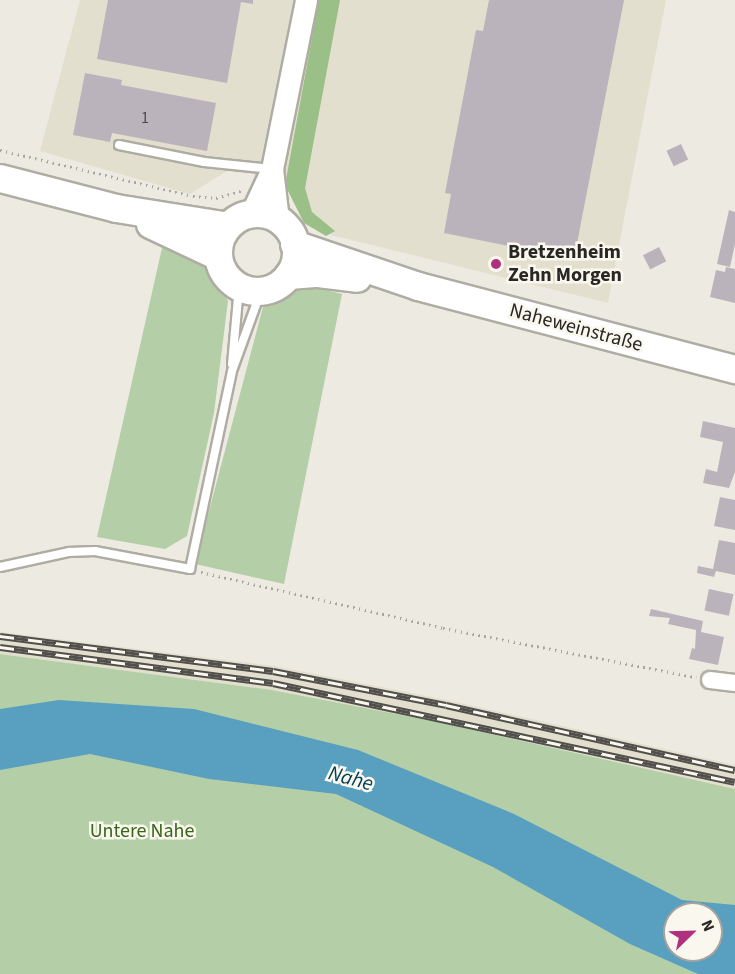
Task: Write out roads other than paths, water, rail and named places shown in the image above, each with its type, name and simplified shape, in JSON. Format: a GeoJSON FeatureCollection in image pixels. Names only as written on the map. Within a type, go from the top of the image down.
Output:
{"type":"FeatureCollection","features":[{"type":"Feature","properties":{"kind":"main road"},"geometry":{"type":"LineString","coordinates":[[0,178],[116,208],[218,256]]}},
{"type":"Feature","properties":{"kind":"main road"},"geometry":{"type":"LineString","coordinates":[[116,208],[243,210],[278,220],[294,244],[294,260],[288,275],[271,288],[250,289],[225,274],[218,256],[220,240],[243,210]]}},
{"type":"Feature","properties":{"kind":"main road","name":"Naheweinstraße"},"geometry":{"type":"LineString","coordinates":[[294,244],[418,286],[735,369]]}},
{"type":"Feature","properties":{"kind":"main road","name":"Naheweinstraße"},"geometry":{"type":"LineString","coordinates":[[288,275],[318,273],[418,286]]}},
{"type":"Feature","properties":{"kind":"street"},"geometry":{"type":"LineString","coordinates":[[278,220],[272,169],[306,0]]}},
{"type":"Feature","properties":{"kind":"street"},"geometry":{"type":"LineString","coordinates":[[243,210],[272,169]]}},
{"type":"Feature","properties":{"kind":"street"},"geometry":{"type":"LineString","coordinates":[[710,680],[735,683]]}},
{"type":"Feature","properties":{"kind":"lane"},"geometry":{"type":"LineString","coordinates":[[119,145],[204,162],[272,169]]}},
{"type":"Feature","properties":{"kind":"lane"},"geometry":{"type":"LineString","coordinates":[[0,567],[69,552],[95,551],[190,569],[250,289]]}},
{"type":"Feature","properties":{"kind":"lane"},"geometry":{"type":"LineString","coordinates":[[232,371],[250,289]]}},
{"type":"Feature","properties":{"kind":"water","name":"Nahe"},"geometry":{"type":"Polygon","coordinates":[[[59,700],[194,709],[358,750],[514,814],[682,900],[703,902],[663,902],[663,959],[630,944],[493,867],[336,794],[209,779],[90,754],[0,770],[0,709],[59,700]]]}},
{"type":"Feature","properties":{"kind":"water"},"geometry":{"type":"Polygon","coordinates":[[[723,904],[735,905],[735,974],[698,974],[671,962],[723,962],[723,904]]]}},
{"type":"Feature","properties":{"kind":"railway"},"geometry":{"type":"LineString","coordinates":[[0,636],[273,671],[446,705],[735,770]]}},
{"type":"Feature","properties":{"kind":"railway"},"geometry":{"type":"LineString","coordinates":[[0,647],[273,683],[735,782]]}},
{"type":"Feature","properties":{"kind":"place","name":"Bretzenheim Zehn Morgen"},"geometry":{"type":"Point","coordinates":[496,264]}},
{"type":"Feature","properties":{"kind":"park label","name":"Untere Nahe"},"geometry":{"type":"Point","coordinates":[142,831]}}]}
